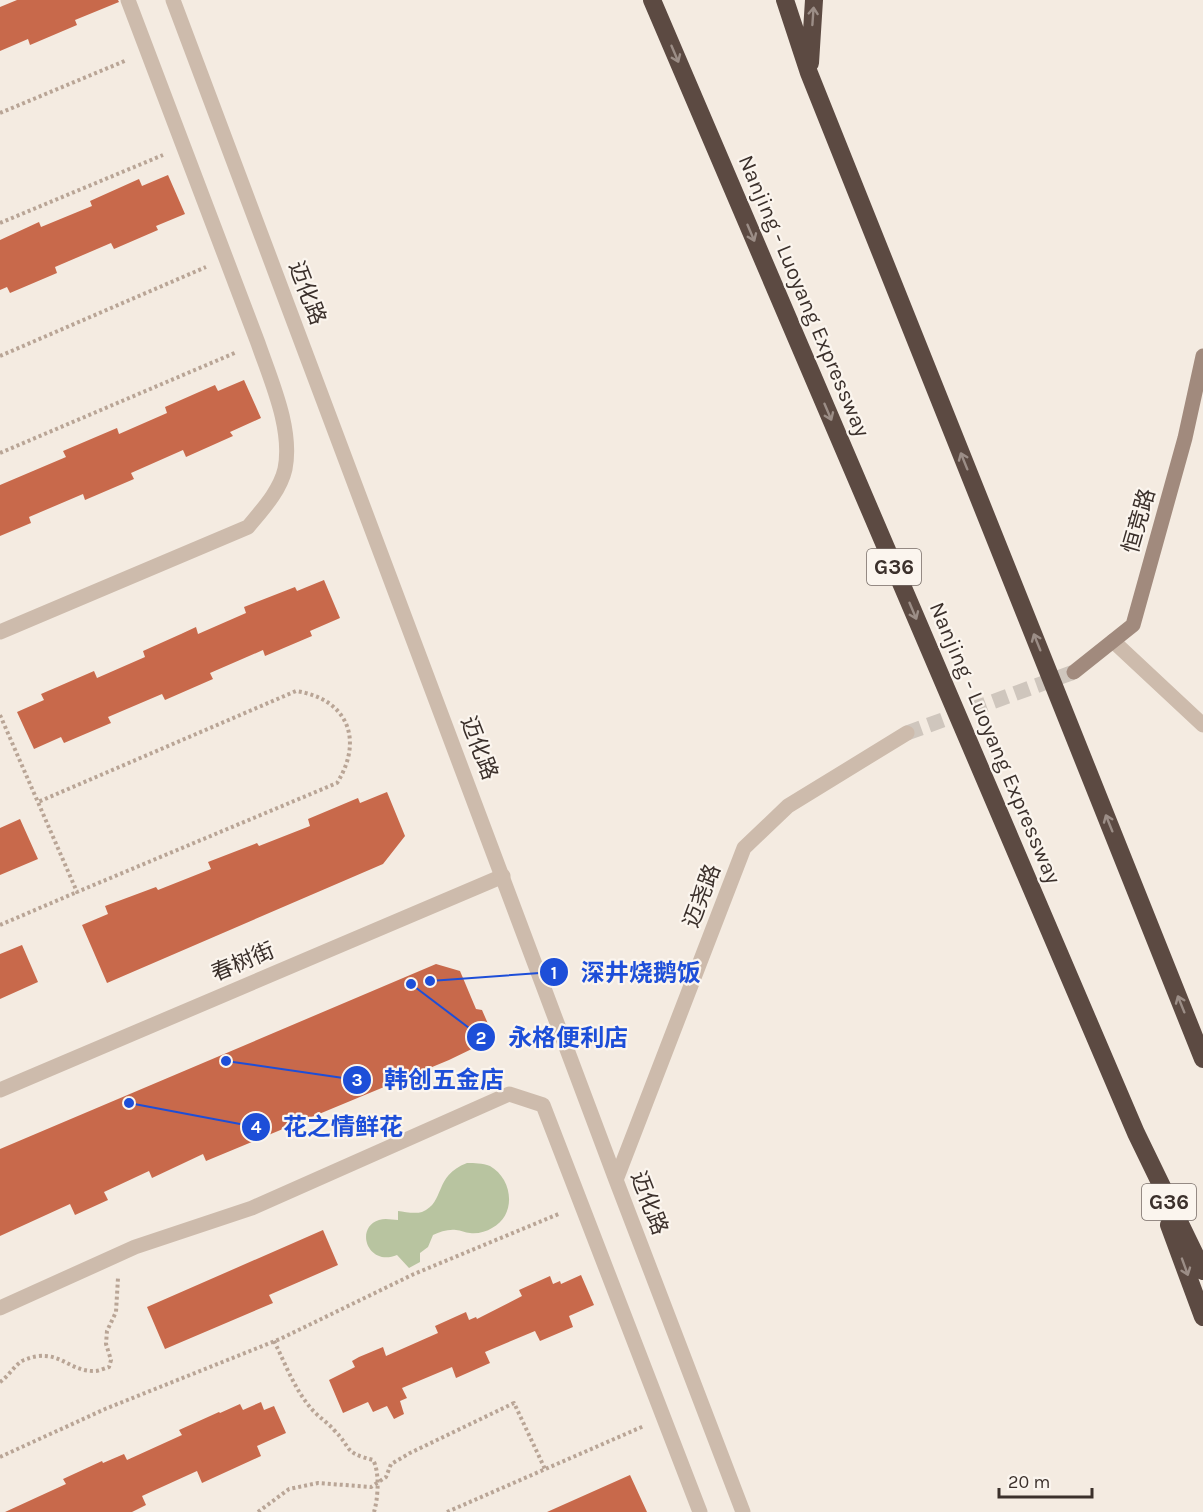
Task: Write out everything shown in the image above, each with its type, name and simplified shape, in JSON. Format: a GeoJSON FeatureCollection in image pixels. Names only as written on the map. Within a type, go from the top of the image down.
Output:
{"type":"FeatureCollection","features":[{"type":"Feature","properties":{"kind":"highway","name":"Nanjing - Luoyang Expressway"},"geometry":{"type":"LineString","coordinates":[[652,0],[1136,1133],[1203,1271]]}},
{"type":"Feature","properties":{"kind":"highway"},"geometry":{"type":"LineString","coordinates":[[785,0],[809,74],[1203,1059]]}},
{"type":"Feature","properties":{"kind":"highway"},"geometry":{"type":"LineString","coordinates":[[809,74],[814,0]]}},
{"type":"Feature","properties":{"kind":"highway"},"geometry":{"type":"LineString","coordinates":[[1136,1133],[1203,1317]]}},
{"type":"Feature","properties":{"kind":"main road","name":"恒竞路"},"geometry":{"type":"LineString","coordinates":[[1074,672],[1133,625],[1185,438],[1203,356]]}},
{"type":"Feature","properties":{"kind":"street"},"geometry":{"type":"LineString","coordinates":[[0,632],[248,527],[271,499],[285,469],[286,428],[258,343],[128,0]]}},
{"type":"Feature","properties":{"kind":"street","name":"迈化路"},"geometry":{"type":"LineString","coordinates":[[172,0],[743,1512]]}},
{"type":"Feature","properties":{"kind":"street"},"geometry":{"type":"LineString","coordinates":[[1113,641],[1203,725]]}},
{"type":"Feature","properties":{"kind":"street","name":"迈尧路"},"geometry":{"type":"LineString","coordinates":[[616,1180],[744,848],[788,806],[907,733]]}},
{"type":"Feature","properties":{"kind":"street","name":"春树街"},"geometry":{"type":"LineString","coordinates":[[0,1090],[503,876]]}},
{"type":"Feature","properties":{"kind":"street"},"geometry":{"type":"LineString","coordinates":[[0,1308],[135,1247],[252,1208],[509,1094],[543,1105],[700,1512]]}},
{"type":"Feature","properties":{"kind":"path"},"geometry":{"type":"LineString","coordinates":[[0,112],[147,51]]}},
{"type":"Feature","properties":{"kind":"path"},"geometry":{"type":"LineString","coordinates":[[0,223],[183,146]]}},
{"type":"Feature","properties":{"kind":"path"},"geometry":{"type":"LineString","coordinates":[[0,356],[226,259]]}},
{"type":"Feature","properties":{"kind":"path"},"geometry":{"type":"LineString","coordinates":[[0,453],[258,343]]}},
{"type":"Feature","properties":{"kind":"path"},"geometry":{"type":"LineString","coordinates":[[0,925],[337,783],[346,768],[351,752],[350,735],[336,708],[324,699],[296,692],[38,802]]}},
{"type":"Feature","properties":{"kind":"path"},"geometry":{"type":"LineString","coordinates":[[0,715],[77,892]]}},
{"type":"Feature","properties":{"kind":"path"},"geometry":{"type":"LineString","coordinates":[[0,1457],[105,1409],[274,1341],[414,1274],[581,1205]]}},
{"type":"Feature","properties":{"kind":"path"},"geometry":{"type":"LineString","coordinates":[[0,1382],[8,1377],[21,1361],[43,1354],[96,1371],[109,1367],[111,1360],[106,1344],[107,1331],[116,1312],[118,1278],[110,1258]]}},
{"type":"Feature","properties":{"kind":"path"},"geometry":{"type":"LineString","coordinates":[[274,1341],[310,1408],[336,1431],[348,1450],[357,1456],[373,1460],[378,1468],[377,1502],[374,1512]]}},
{"type":"Feature","properties":{"kind":"path"},"geometry":{"type":"LineString","coordinates":[[258,1512],[289,1489],[318,1483],[371,1487],[386,1477],[390,1464],[514,1403],[545,1469]]}},
{"type":"Feature","properties":{"kind":"path"},"geometry":{"type":"LineString","coordinates":[[447,1512],[664,1418]]}},
{"type":"Feature","properties":{"kind":"green space"},"geometry":{"type":"Polygon","coordinates":[[[467,1163],[490,1166],[504,1179],[509,1197],[505,1215],[500,1222],[481,1232],[466,1233],[450,1230],[433,1235],[428,1247],[420,1253],[420,1262],[409,1268],[397,1255],[378,1256],[372,1251],[366,1238],[371,1224],[382,1219],[398,1220],[398,1211],[419,1213],[429,1208],[449,1175],[456,1168],[467,1163]]]}},
{"type":"Feature","properties":{"kind":"building"},"geometry":{"type":"Polygon","coordinates":[[[17,0],[118,0],[119,2],[75,20],[77,25],[30,45],[28,39],[0,51],[0,7],[17,0]]]}},
{"type":"Feature","properties":{"kind":"building"},"geometry":{"type":"Polygon","coordinates":[[[168,175],[185,214],[156,226],[158,230],[114,249],[111,243],[55,267],[57,273],[10,293],[7,287],[0,290],[0,240],[39,222],[41,227],[92,206],[90,201],[139,179],[142,186],[168,175]]]}},
{"type":"Feature","properties":{"kind":"building"},"geometry":{"type":"Polygon","coordinates":[[[244,380],[261,418],[230,432],[233,436],[186,457],[183,450],[131,473],[134,479],[85,500],[83,494],[29,517],[31,523],[0,536],[0,485],[66,457],[63,451],[117,428],[119,434],[167,413],[165,407],[215,385],[218,391],[244,380]]]}},
{"type":"Feature","properties":{"kind":"building"},"geometry":{"type":"Polygon","coordinates":[[[324,580],[340,618],[310,631],[312,636],[265,656],[263,650],[210,673],[213,679],[165,700],[162,694],[108,717],[111,723],[64,743],[61,737],[34,749],[17,712],[44,700],[41,694],[94,671],[97,678],[145,657],[143,651],[196,627],[198,634],[246,613],[244,607],[295,587],[297,591],[324,580]]]}},
{"type":"Feature","properties":{"kind":"building"},"geometry":{"type":"Polygon","coordinates":[[[387,792],[405,836],[383,864],[107,983],[82,925],[108,914],[105,906],[156,887],[158,890],[211,869],[208,862],[257,843],[259,846],[310,826],[308,819],[358,798],[360,803],[387,792]]]}},
{"type":"Feature","properties":{"kind":"building"},"geometry":{"type":"Polygon","coordinates":[[[20,819],[38,859],[0,875],[0,828],[20,819]]]}},
{"type":"Feature","properties":{"kind":"building"},"geometry":{"type":"Polygon","coordinates":[[[22,945],[38,982],[0,999],[0,954],[22,945]]]}},
{"type":"Feature","properties":{"kind":"building"},"geometry":{"type":"Polygon","coordinates":[[[436,964],[460,971],[476,1009],[482,1010],[492,1033],[477,1039],[480,1045],[206,1161],[203,1154],[152,1178],[149,1171],[104,1192],[108,1200],[75,1215],[70,1204],[0,1236],[0,1149],[436,964]]]}},
{"type":"Feature","properties":{"kind":"building"},"geometry":{"type":"Polygon","coordinates":[[[323,1230],[338,1265],[269,1295],[273,1303],[165,1349],[147,1307],[323,1230]]]}},
{"type":"Feature","properties":{"kind":"building"},"geometry":{"type":"Polygon","coordinates":[[[581,1275],[594,1305],[569,1316],[573,1327],[540,1341],[535,1331],[485,1352],[490,1363],[456,1378],[452,1367],[402,1388],[407,1398],[400,1401],[404,1414],[394,1419],[387,1406],[373,1412],[368,1402],[343,1413],[329,1380],[355,1367],[352,1361],[383,1347],[386,1356],[438,1333],[435,1326],[466,1312],[469,1320],[476,1317],[477,1319],[522,1296],[519,1290],[550,1276],[553,1284],[560,1281],[561,1284],[581,1275]]]}},
{"type":"Feature","properties":{"kind":"building"},"geometry":{"type":"Polygon","coordinates":[[[261,1402],[264,1410],[274,1406],[286,1433],[257,1446],[261,1456],[202,1483],[197,1471],[142,1496],[146,1505],[132,1512],[5,1512],[66,1484],[63,1479],[102,1461],[103,1463],[124,1454],[127,1460],[182,1435],[179,1430],[219,1412],[240,1404],[243,1410],[261,1402]]]}},
{"type":"Feature","properties":{"kind":"building"},"geometry":{"type":"Polygon","coordinates":[[[630,1475],[647,1512],[547,1512],[630,1475]]]}},
{"type":"Feature","properties":{"kind":"tunnel"},"geometry":{"type":"LineString","coordinates":[[907,733],[1074,672]]}},
{"type":"Feature","properties":{"kind":"place","name":"深井烧鹅饭"},"geometry":{"type":"Point","coordinates":[430,981]}},
{"type":"Feature","properties":{"kind":"place","name":"永格便利店"},"geometry":{"type":"Point","coordinates":[411,984]}},
{"type":"Feature","properties":{"kind":"place","name":"韩创五金店"},"geometry":{"type":"Point","coordinates":[226,1061]}},
{"type":"Feature","properties":{"kind":"place","name":"花之情鲜花"},"geometry":{"type":"Point","coordinates":[129,1103]}}]}
